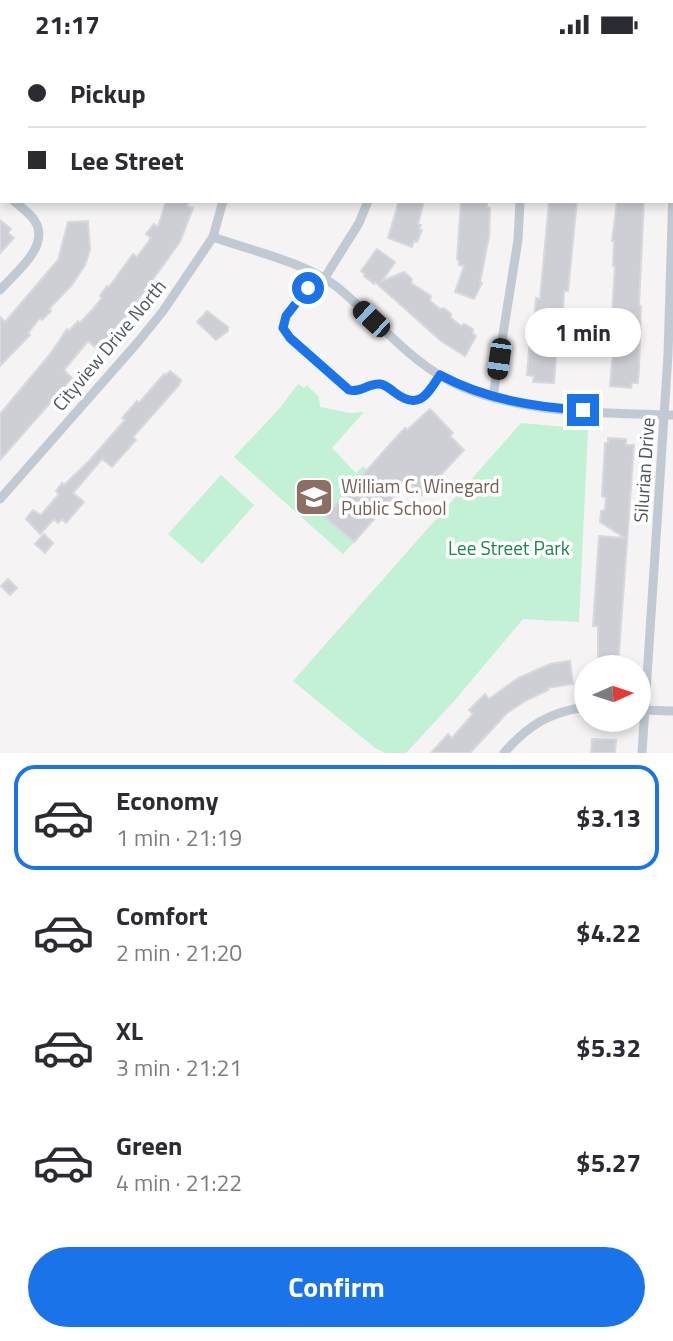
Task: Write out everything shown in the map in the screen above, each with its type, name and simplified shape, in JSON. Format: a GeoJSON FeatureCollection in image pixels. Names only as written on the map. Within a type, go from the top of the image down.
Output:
{"type":"FeatureCollection","features":[{"type":"Feature","properties":{"kind":"street"},"geometry":{"type":"LineString","coordinates":[[0,290],[36,248],[39,237],[37,226],[30,215],[16,203]]}},
{"type":"Feature","properties":{"kind":"street","name":"Cityview Drive North"},"geometry":{"type":"LineString","coordinates":[[0,499],[138,342],[170,300],[213,237],[222,203]]}},
{"type":"Feature","properties":{"kind":"street"},"geometry":{"type":"LineString","coordinates":[[321,277],[359,223],[367,203]]}},
{"type":"Feature","properties":{"kind":"street"},"geometry":{"type":"LineString","coordinates":[[493,397],[518,240],[520,203]]}},
{"type":"Feature","properties":{"kind":"street","name":"Silurian Drive"},"geometry":{"type":"LineString","coordinates":[[647,655],[669,415],[673,203]]}},
{"type":"Feature","properties":{"kind":"street"},"geometry":{"type":"LineString","coordinates":[[213,237],[321,277],[337,287],[388,334],[440,375],[461,386],[537,407],[669,415]]}},
{"type":"Feature","properties":{"kind":"street"},"geometry":{"type":"LineString","coordinates":[[504,753],[536,723],[558,712],[574,709]]}},
{"type":"Feature","properties":{"kind":"street"},"geometry":{"type":"LineString","coordinates":[[651,710],[673,711]]}},
{"type":"Feature","properties":{"kind":"street","name":"Silurian Drive"},"geometry":{"type":"LineString","coordinates":[[642,732],[642,753]]}},
{"type":"Feature","properties":{"kind":"lane"},"geometry":{"type":"LineString","coordinates":[[321,277],[286,316],[283,328],[290,338],[344,386],[355,391],[371,384],[385,385],[404,399],[413,401],[426,397],[440,375]]}},
{"type":"Feature","properties":{"kind":"green space"},"geometry":{"type":"Polygon","coordinates":[[[298,384],[304,388],[307,385],[319,397],[320,407],[350,413],[364,412],[332,448],[356,473],[363,466],[367,470],[326,517],[354,542],[343,554],[234,457],[279,409],[298,384]]]}},
{"type":"Feature","properties":{"kind":"green space","name":"Lee Street Park"},"geometry":{"type":"Polygon","coordinates":[[[521,423],[588,429],[579,622],[523,619],[406,753],[385,753],[375,748],[293,681],[521,423]]]}},
{"type":"Feature","properties":{"kind":"green space"},"geometry":{"type":"Polygon","coordinates":[[[221,475],[254,505],[202,564],[168,534],[221,475]]]}},
{"type":"Feature","properties":{"kind":"building"},"geometry":{"type":"Polygon","coordinates":[[[165,203],[188,203],[187,206],[193,208],[180,242],[124,319],[97,349],[88,341],[64,370],[72,378],[0,460],[0,414],[51,353],[67,329],[69,331],[78,321],[80,323],[102,298],[100,296],[107,286],[109,287],[133,254],[137,257],[151,238],[146,234],[154,224],[158,227],[165,203]]]}},
{"type":"Feature","properties":{"kind":"building"},"geometry":{"type":"Polygon","coordinates":[[[398,203],[423,203],[418,224],[422,230],[412,247],[388,238],[398,203]]]}},
{"type":"Feature","properties":{"kind":"building"},"geometry":{"type":"Polygon","coordinates":[[[461,203],[487,203],[490,208],[489,237],[480,282],[482,283],[474,299],[455,292],[464,266],[459,265],[457,259],[461,203]]]}},
{"type":"Feature","properties":{"kind":"building"},"geometry":{"type":"Polygon","coordinates":[[[549,203],[577,203],[568,291],[564,291],[562,331],[558,331],[554,383],[533,382],[534,376],[527,375],[536,298],[540,299],[549,203]]]}},
{"type":"Feature","properties":{"kind":"building"},"geometry":{"type":"Polygon","coordinates":[[[617,203],[644,203],[639,369],[638,383],[632,383],[631,388],[610,386],[615,266],[612,241],[617,203]]]}},
{"type":"Feature","properties":{"kind":"building"},"geometry":{"type":"Polygon","coordinates":[[[0,220],[11,229],[8,233],[14,238],[0,253],[0,220]]]}},
{"type":"Feature","properties":{"kind":"building"},"geometry":{"type":"Polygon","coordinates":[[[88,221],[90,250],[85,265],[72,285],[49,309],[51,311],[42,320],[40,318],[28,333],[30,335],[0,366],[0,317],[5,322],[58,260],[68,222],[88,221]]]}},
{"type":"Feature","properties":{"kind":"building"},"geometry":{"type":"Polygon","coordinates":[[[377,249],[395,262],[382,281],[404,272],[412,279],[411,283],[431,296],[430,301],[440,309],[444,308],[461,326],[464,324],[473,329],[476,336],[465,356],[441,341],[375,282],[374,284],[364,276],[361,271],[377,249]]]}},
{"type":"Feature","properties":{"kind":"building"},"geometry":{"type":"Polygon","coordinates":[[[207,311],[228,327],[228,331],[216,340],[197,322],[207,311]]]}},
{"type":"Feature","properties":{"kind":"building"},"geometry":{"type":"Polygon","coordinates":[[[170,371],[181,380],[179,385],[133,437],[136,440],[112,467],[102,459],[73,493],[84,502],[66,523],[62,519],[58,523],[54,519],[40,534],[26,519],[33,510],[41,515],[59,494],[56,491],[62,483],[64,485],[89,461],[125,420],[122,418],[137,401],[139,403],[164,374],[170,371]]]}},
{"type":"Feature","properties":{"kind":"building"},"geometry":{"type":"Polygon","coordinates":[[[430,409],[453,433],[450,436],[464,450],[422,495],[407,482],[354,542],[325,517],[401,432],[405,428],[407,430],[430,409]]]}},
{"type":"Feature","properties":{"kind":"building"},"geometry":{"type":"Polygon","coordinates":[[[608,438],[626,439],[626,445],[634,445],[619,655],[598,655],[598,626],[593,626],[599,536],[625,538],[600,522],[601,511],[605,510],[606,498],[602,496],[605,443],[608,443],[608,438]]]}},
{"type":"Feature","properties":{"kind":"building"},"geometry":{"type":"Polygon","coordinates":[[[44,534],[53,543],[45,553],[35,544],[44,534]]]}},
{"type":"Feature","properties":{"kind":"building"},"geometry":{"type":"Polygon","coordinates":[[[8,579],[17,588],[10,595],[1,586],[8,579]]]}},
{"type":"Feature","properties":{"kind":"building"},"geometry":{"type":"Polygon","coordinates":[[[570,661],[573,684],[547,688],[548,690],[507,713],[470,753],[431,753],[448,734],[452,738],[473,714],[469,710],[485,694],[489,699],[518,678],[550,664],[570,661]]]}},
{"type":"Feature","properties":{"kind":"building"},"geometry":{"type":"Polygon","coordinates":[[[592,739],[616,740],[615,753],[591,753],[592,739]]]}},
{"type":"Feature","properties":{"kind":"place","name":"William C. Winegard Public School"},"geometry":{"type":"Point","coordinates":[314,497]}},
{"type":"Feature","properties":{"kind":"route"},"geometry":{"type":"LineString","coordinates":[[308,288],[286,316],[283,328],[290,338],[349,390],[360,390],[371,384],[385,385],[404,399],[413,401],[426,397],[440,375],[461,386],[493,397],[537,407],[583,410]]}}]}
